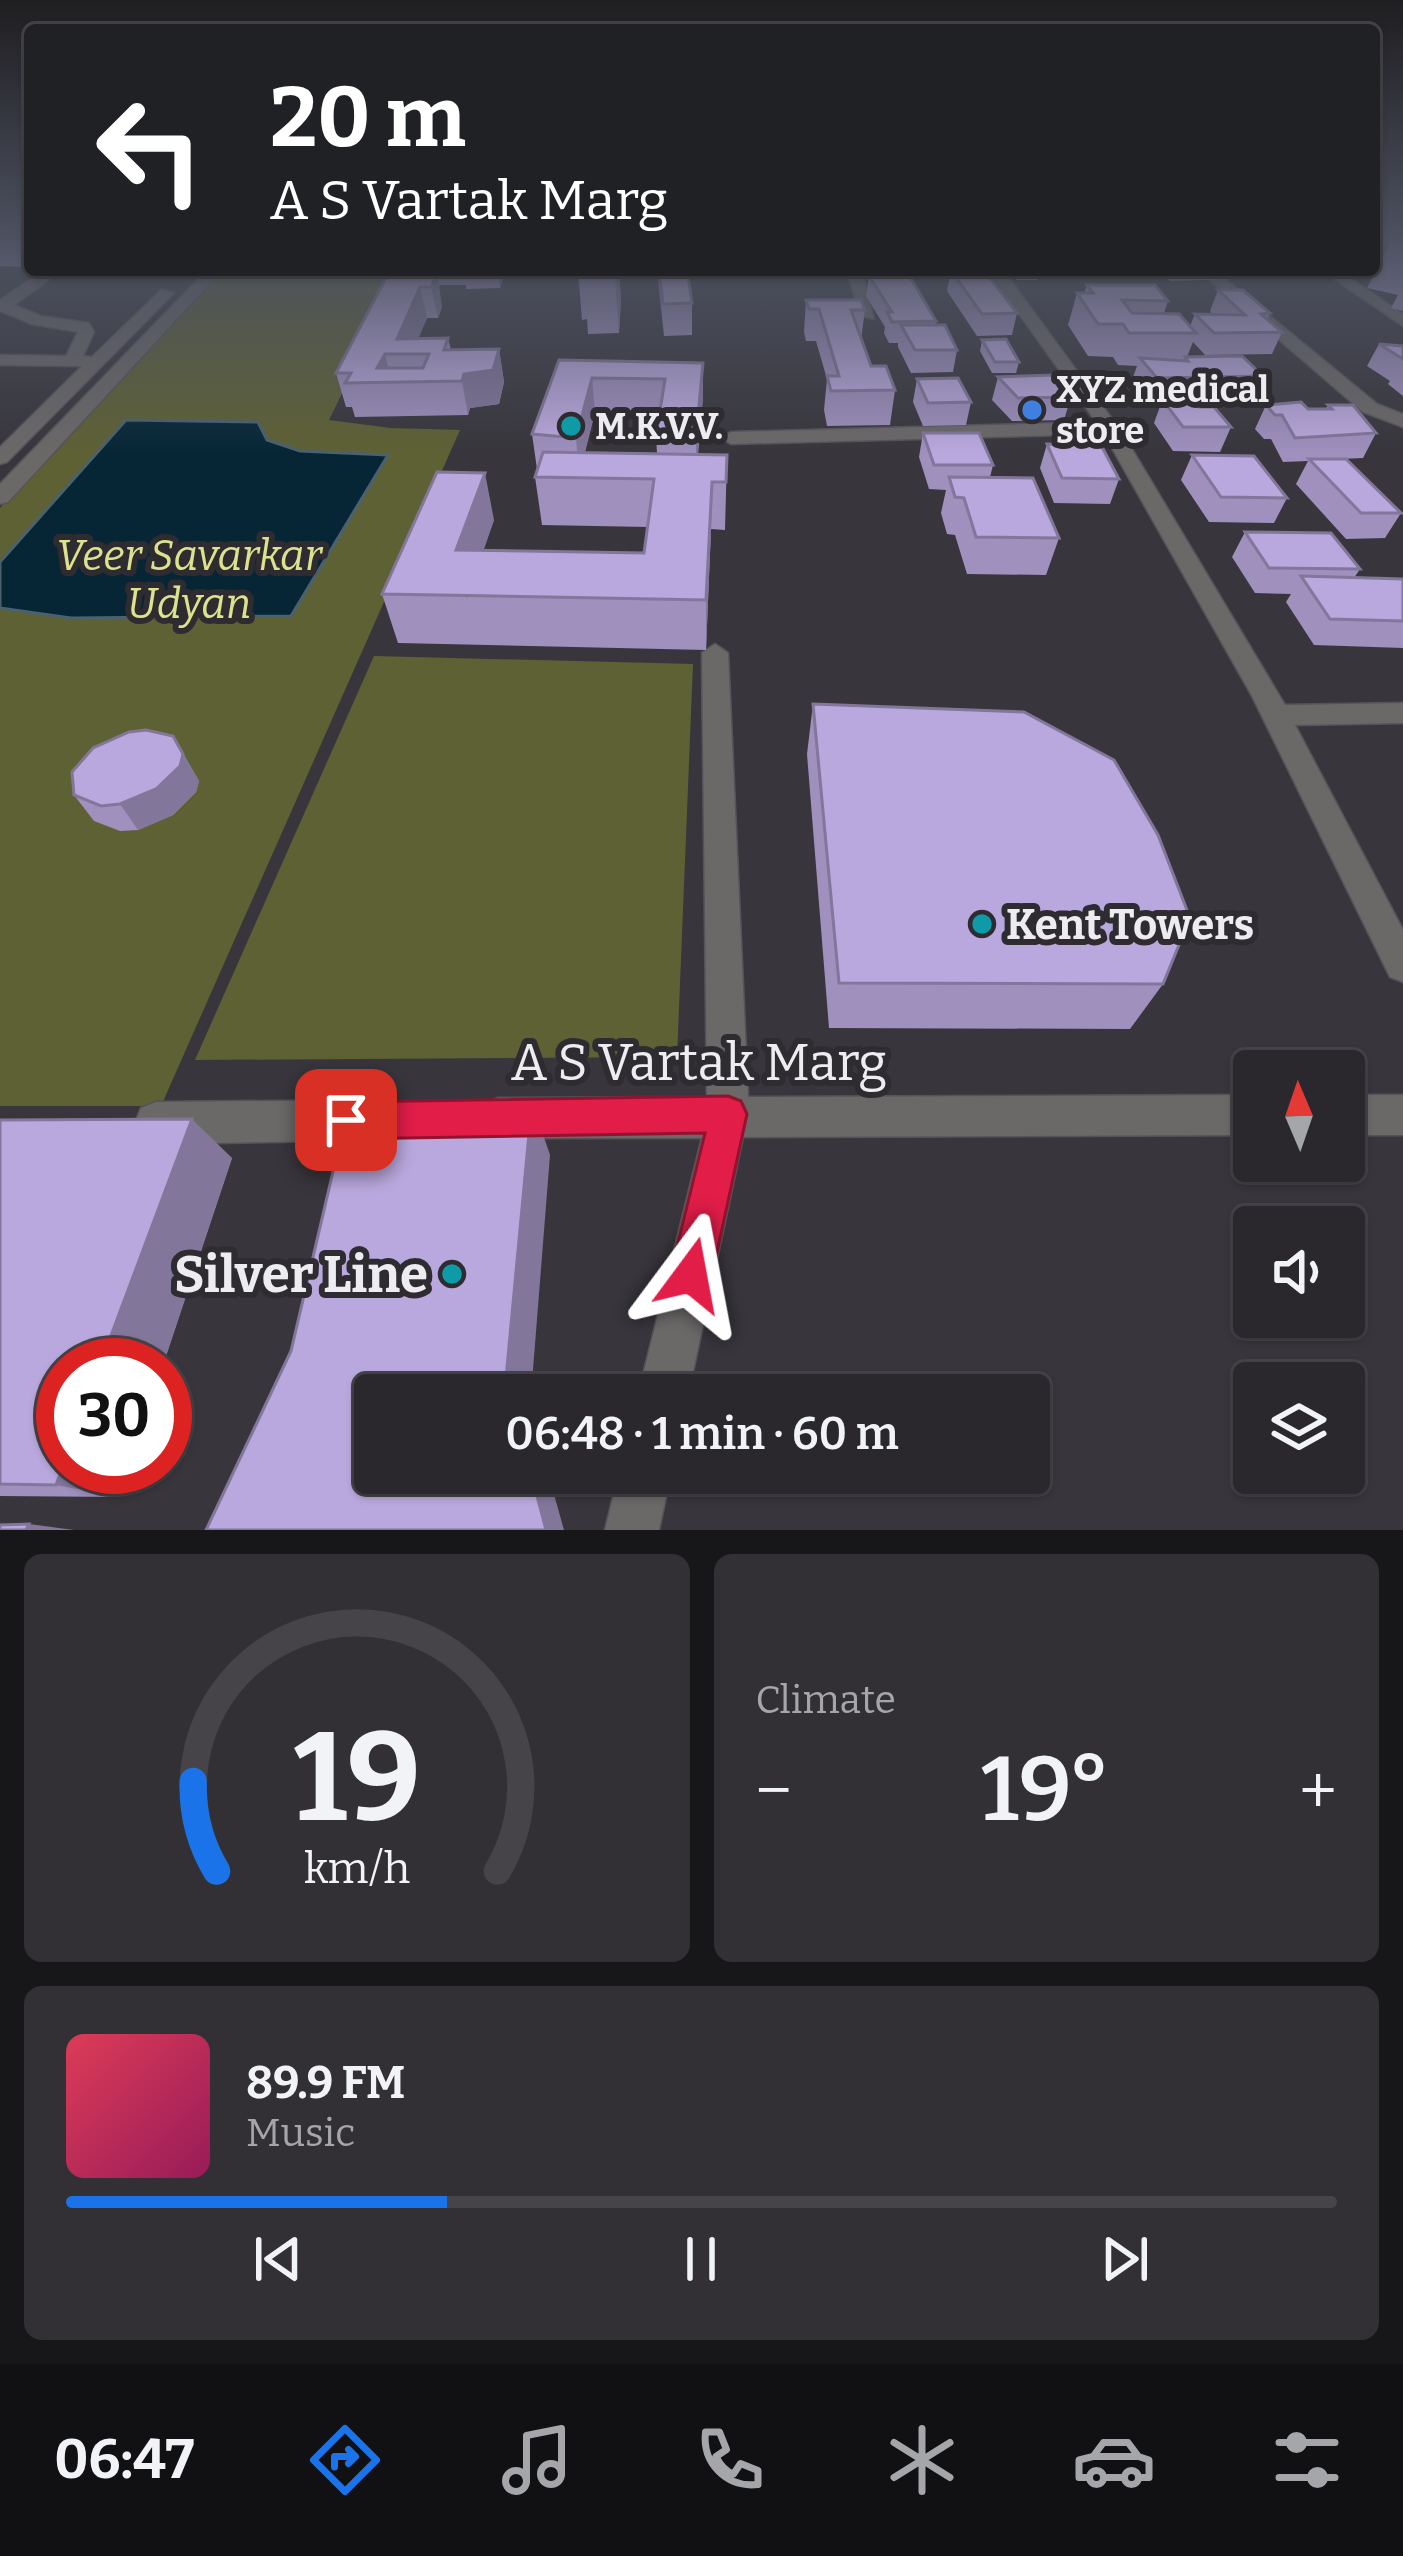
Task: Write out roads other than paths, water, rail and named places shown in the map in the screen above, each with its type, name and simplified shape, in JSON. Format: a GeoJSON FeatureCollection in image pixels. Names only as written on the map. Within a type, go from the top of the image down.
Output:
{"type":"FeatureCollection","features":[{"type":"Feature","properties":{"kind":"street"},"geometry":{"type":"LineString","coordinates":[[15,311],[38,321],[83,326],[86,332],[72,361]]}},
{"type":"Feature","properties":{"kind":"street"},"geometry":{"type":"LineString","coordinates":[[0,458],[149,311]]}},
{"type":"Feature","properties":{"kind":"street"},"geometry":{"type":"LineString","coordinates":[[3,491],[175,311]]}},
{"type":"Feature","properties":{"kind":"street"},"geometry":{"type":"LineString","coordinates":[[867,311],[868,316]]}},
{"type":"Feature","properties":{"kind":"street"},"geometry":{"type":"LineString","coordinates":[[1024,311],[1109,428],[1277,715],[1403,966]]}},
{"type":"Feature","properties":{"kind":"street"},"geometry":{"type":"LineString","coordinates":[[1254,311],[1370,408],[1403,421]]}},
{"type":"Feature","properties":{"kind":"street"},"geometry":{"type":"LineString","coordinates":[[0,360],[100,361]]}},
{"type":"Feature","properties":{"kind":"street"},"geometry":{"type":"LineString","coordinates":[[731,438],[1109,428]]}},
{"type":"Feature","properties":{"kind":"street"},"geometry":{"type":"LineString","coordinates":[[668,1374],[728,1114],[716,653]]}},
{"type":"Feature","properties":{"kind":"street"},"geometry":{"type":"LineString","coordinates":[[1277,715],[1403,713]]}},
{"type":"Feature","properties":{"kind":"street","name":"A S Vartak Marg"},"geometry":{"type":"LineString","coordinates":[[466,1118],[1233,1114]]}},
{"type":"Feature","properties":{"kind":"street"},"geometry":{"type":"LineString","coordinates":[[1365,1114],[1403,1114]]}},
{"type":"Feature","properties":{"kind":"street"},"geometry":{"type":"LineString","coordinates":[[111,1123],[418,1119]]}},
{"type":"Feature","properties":{"kind":"street"},"geometry":{"type":"LineString","coordinates":[[632,1530],[640,1494]]}},
{"type":"Feature","properties":{"kind":"water"},"geometry":{"type":"Polygon","coordinates":[[[126,420],[258,422],[267,440],[300,451],[388,455],[291,616],[71,618],[0,608],[0,562],[126,420]]]}},
{"type":"Feature","properties":{"kind":"place","name":"XYZ medical store"},"geometry":{"type":"Point","coordinates":[1032,410]}},
{"type":"Feature","properties":{"kind":"place","name":"M.K.V.V."},"geometry":{"type":"Point","coordinates":[571,426]}},
{"type":"Feature","properties":{"kind":"place","name":"Kent Towers"},"geometry":{"type":"Point","coordinates":[982,924]}},
{"type":"Feature","properties":{"kind":"place","name":"Silver Line"},"geometry":{"type":"Point","coordinates":[452,1274]}},
{"type":"Feature","properties":{"kind":"park label","name":"Veer Savarkar Udyan"},"geometry":{"type":"Point","coordinates":[189,579]}}]}
